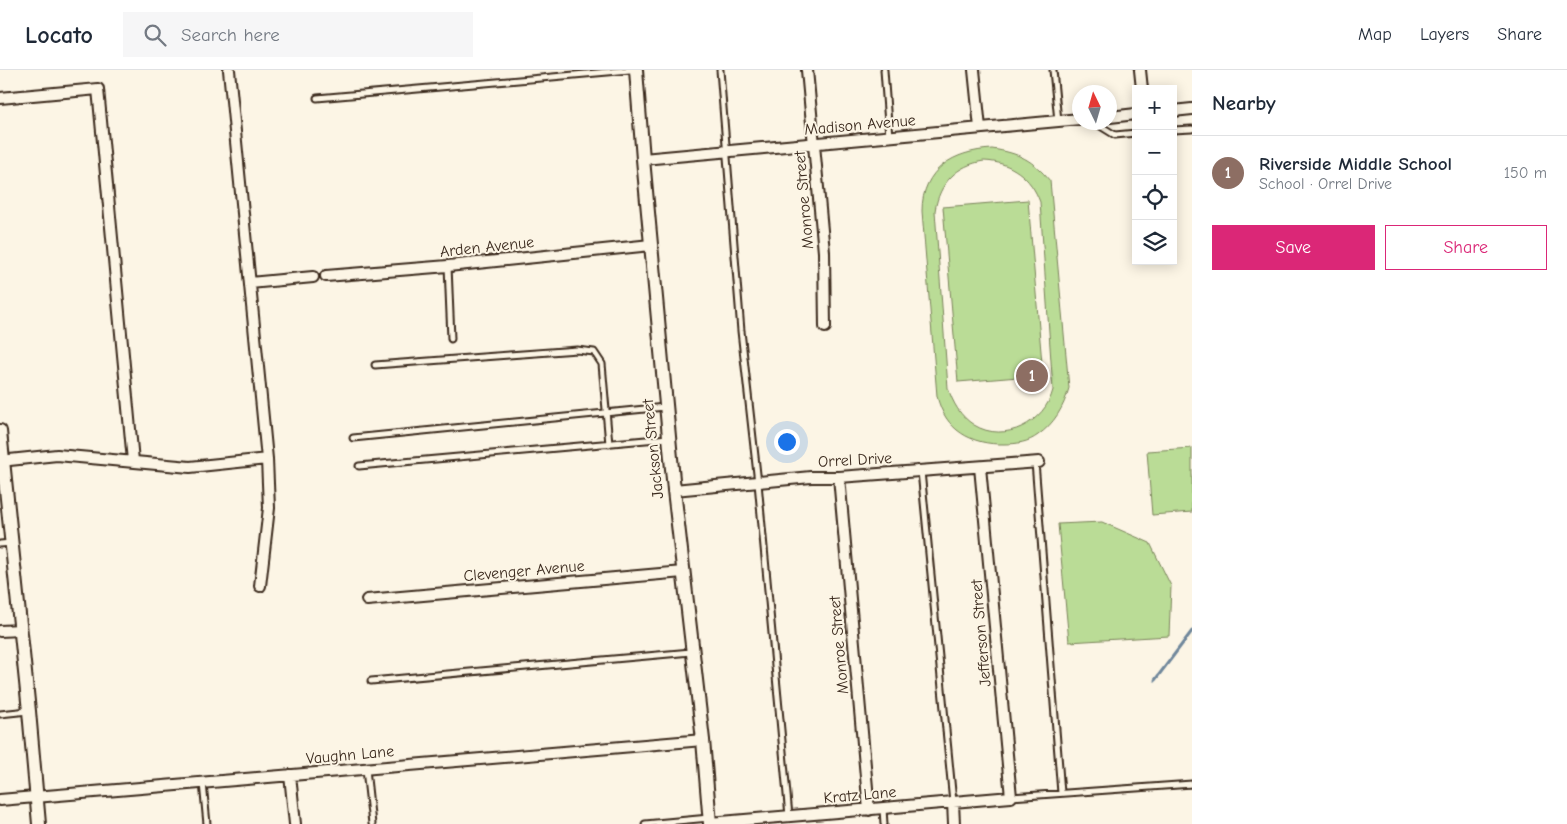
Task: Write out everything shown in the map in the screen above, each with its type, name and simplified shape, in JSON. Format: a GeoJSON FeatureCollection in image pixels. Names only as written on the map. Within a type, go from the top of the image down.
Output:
{"type":"FeatureCollection","features":[{"type":"Feature","properties":{"kind":"street"},"geometry":{"type":"LineString","coordinates":[[229,70],[267,459],[268,508],[260,586]]}},
{"type":"Feature","properties":{"kind":"street","name":"Jackson Street"},"geometry":{"type":"LineString","coordinates":[[636,70],[668,438],[703,740],[710,822]]}},
{"type":"Feature","properties":{"kind":"street","name":"Monroe Street"},"geometry":{"type":"LineString","coordinates":[[807,70],[824,252],[825,327]]}},
{"type":"Feature","properties":{"kind":"street"},"geometry":{"type":"LineString","coordinates":[[974,70],[980,128]]}},
{"type":"Feature","properties":{"kind":"street"},"geometry":{"type":"LineString","coordinates":[[1140,70],[1142,85]]}},
{"type":"Feature","properties":{"kind":"street"},"geometry":{"type":"LineString","coordinates":[[0,98],[98,89],[133,461]]}},
{"type":"Feature","properties":{"kind":"street"},"geometry":{"type":"LineString","coordinates":[[1177,111],[1192,109]]}},
{"type":"Feature","properties":{"kind":"street"},"geometry":{"type":"LineString","coordinates":[[1117,116],[1132,114]]}},
{"type":"Feature","properties":{"kind":"street","name":"Madison Avenue"},"geometry":{"type":"LineString","coordinates":[[643,159],[1072,120]]}},
{"type":"Feature","properties":{"kind":"street","name":"Arden Avenue"},"geometry":{"type":"LineString","coordinates":[[326,276],[448,266],[651,244]]}},
{"type":"Feature","properties":{"kind":"street"},"geometry":{"type":"LineString","coordinates":[[250,283],[313,278]]}},
{"type":"Feature","properties":{"kind":"street"},"geometry":{"type":"LineString","coordinates":[[0,431],[6,544],[21,630],[39,824]]}},
{"type":"Feature","properties":{"kind":"street"},"geometry":{"type":"LineString","coordinates":[[2,461],[57,455],[190,467],[267,459]]}},
{"type":"Feature","properties":{"kind":"street","name":"Orrel Drive"},"geometry":{"type":"LineString","coordinates":[[674,490],[811,477],[839,477],[1037,462]]}},
{"type":"Feature","properties":{"kind":"street","name":"Jefferson Street"},"geometry":{"type":"LineString","coordinates":[[980,467],[1011,796]]}},
{"type":"Feature","properties":{"kind":"street","name":"Monroe Street"},"geometry":{"type":"LineString","coordinates":[[839,477],[869,810]]}},
{"type":"Feature","properties":{"kind":"street","name":"Clevenger Avenue"},"geometry":{"type":"LineString","coordinates":[[367,600],[683,572]]}},
{"type":"Feature","properties":{"kind":"street"},"geometry":{"type":"LineString","coordinates":[[0,631],[21,630]]}},
{"type":"Feature","properties":{"kind":"street","name":"Vaughn Lane"},"geometry":{"type":"LineString","coordinates":[[0,800],[703,740]]}},
{"type":"Feature","properties":{"kind":"street"},"geometry":{"type":"LineString","coordinates":[[290,775],[295,824]]}},
{"type":"Feature","properties":{"kind":"street","name":"Kratz Lane"},"geometry":{"type":"LineString","coordinates":[[710,822],[789,816],[809,819],[869,810],[1011,796]]}},
{"type":"Feature","properties":{"kind":"street"},"geometry":{"type":"LineString","coordinates":[[953,802],[954,824]]}},
{"type":"Feature","properties":{"kind":"lane"},"geometry":{"type":"LineString","coordinates":[[317,98],[630,70]]}},
{"type":"Feature","properties":{"kind":"lane"},"geometry":{"type":"LineString","coordinates":[[720,70],[741,331],[758,482],[789,816]]}},
{"type":"Feature","properties":{"kind":"lane"},"geometry":{"type":"LineString","coordinates":[[884,70],[890,137]]}},
{"type":"Feature","properties":{"kind":"lane"},"geometry":{"type":"LineString","coordinates":[[1053,70],[1058,121]]}},
{"type":"Feature","properties":{"kind":"lane"},"geometry":{"type":"LineString","coordinates":[[1177,130],[1192,129]]}},
{"type":"Feature","properties":{"kind":"lane"},"geometry":{"type":"LineString","coordinates":[[1108,130],[1116,135],[1132,133]]}},
{"type":"Feature","properties":{"kind":"lane"},"geometry":{"type":"LineString","coordinates":[[448,266],[451,339]]}},
{"type":"Feature","properties":{"kind":"lane"},"geometry":{"type":"LineString","coordinates":[[375,365],[576,350],[594,352],[602,364],[609,444]]}},
{"type":"Feature","properties":{"kind":"lane"},"geometry":{"type":"LineString","coordinates":[[353,438],[666,407]]}},
{"type":"Feature","properties":{"kind":"lane"},"geometry":{"type":"LineString","coordinates":[[359,466],[668,438]]}},
{"type":"Feature","properties":{"kind":"lane"},"geometry":{"type":"LineString","coordinates":[[1037,462],[1061,793]]}},
{"type":"Feature","properties":{"kind":"lane"},"geometry":{"type":"LineString","coordinates":[[922,471],[953,802]]}},
{"type":"Feature","properties":{"kind":"lane"},"geometry":{"type":"LineString","coordinates":[[371,681],[693,652]]}},
{"type":"Feature","properties":{"kind":"lane"},"geometry":{"type":"LineString","coordinates":[[0,714],[29,711]]}},
{"type":"Feature","properties":{"kind":"lane"},"geometry":{"type":"LineString","coordinates":[[366,769],[372,824]]}},
{"type":"Feature","properties":{"kind":"lane"},"geometry":{"type":"LineString","coordinates":[[203,782],[207,824]]}},
{"type":"Feature","properties":{"kind":"lane"},"geometry":{"type":"LineString","coordinates":[[1011,796],[1192,784]]}},
{"type":"Feature","properties":{"kind":"lane"},"geometry":{"type":"LineString","coordinates":[[882,809],[884,824]]}},
{"type":"Feature","properties":{"kind":"lane"},"geometry":{"type":"LineString","coordinates":[[645,824],[710,822]]}},
{"type":"Feature","properties":{"kind":"green space"},"geometry":{"type":"Polygon","coordinates":[[[992,149],[1018,155],[1038,168],[1050,181],[1069,388],[1061,408],[1049,426],[1031,439],[1014,444],[981,442],[961,433],[946,418],[937,396],[922,211],[923,196],[934,173],[943,165],[953,158],[992,149]],[[994,162],[974,163],[958,171],[945,184],[937,201],[935,211],[948,388],[952,399],[965,418],[974,425],[998,432],[1011,431],[1033,420],[1042,412],[1053,390],[1040,202],[1031,185],[1019,172],[994,162]]]}},
{"type":"Feature","properties":{"kind":"green space"},"geometry":{"type":"Polygon","coordinates":[[[1028,200],[1043,375],[958,382],[943,207],[1028,200]]]}},
{"type":"Feature","properties":{"kind":"green space"},"geometry":{"type":"Polygon","coordinates":[[[1192,448],[1192,512],[1152,515],[1147,451],[1192,448]]]}},
{"type":"Feature","properties":{"kind":"green space"},"geometry":{"type":"Polygon","coordinates":[[[1102,522],[1150,543],[1171,586],[1169,636],[1069,642],[1058,524],[1102,522]]]}},
{"type":"Feature","properties":{"kind":"waterway"},"geometry":{"type":"LineString","coordinates":[[1155,680],[1192,631]]}},
{"type":"Feature","properties":{"kind":"place","name":"Riverside Middle School"},"geometry":{"type":"Point","coordinates":[1032,376]}}]}
